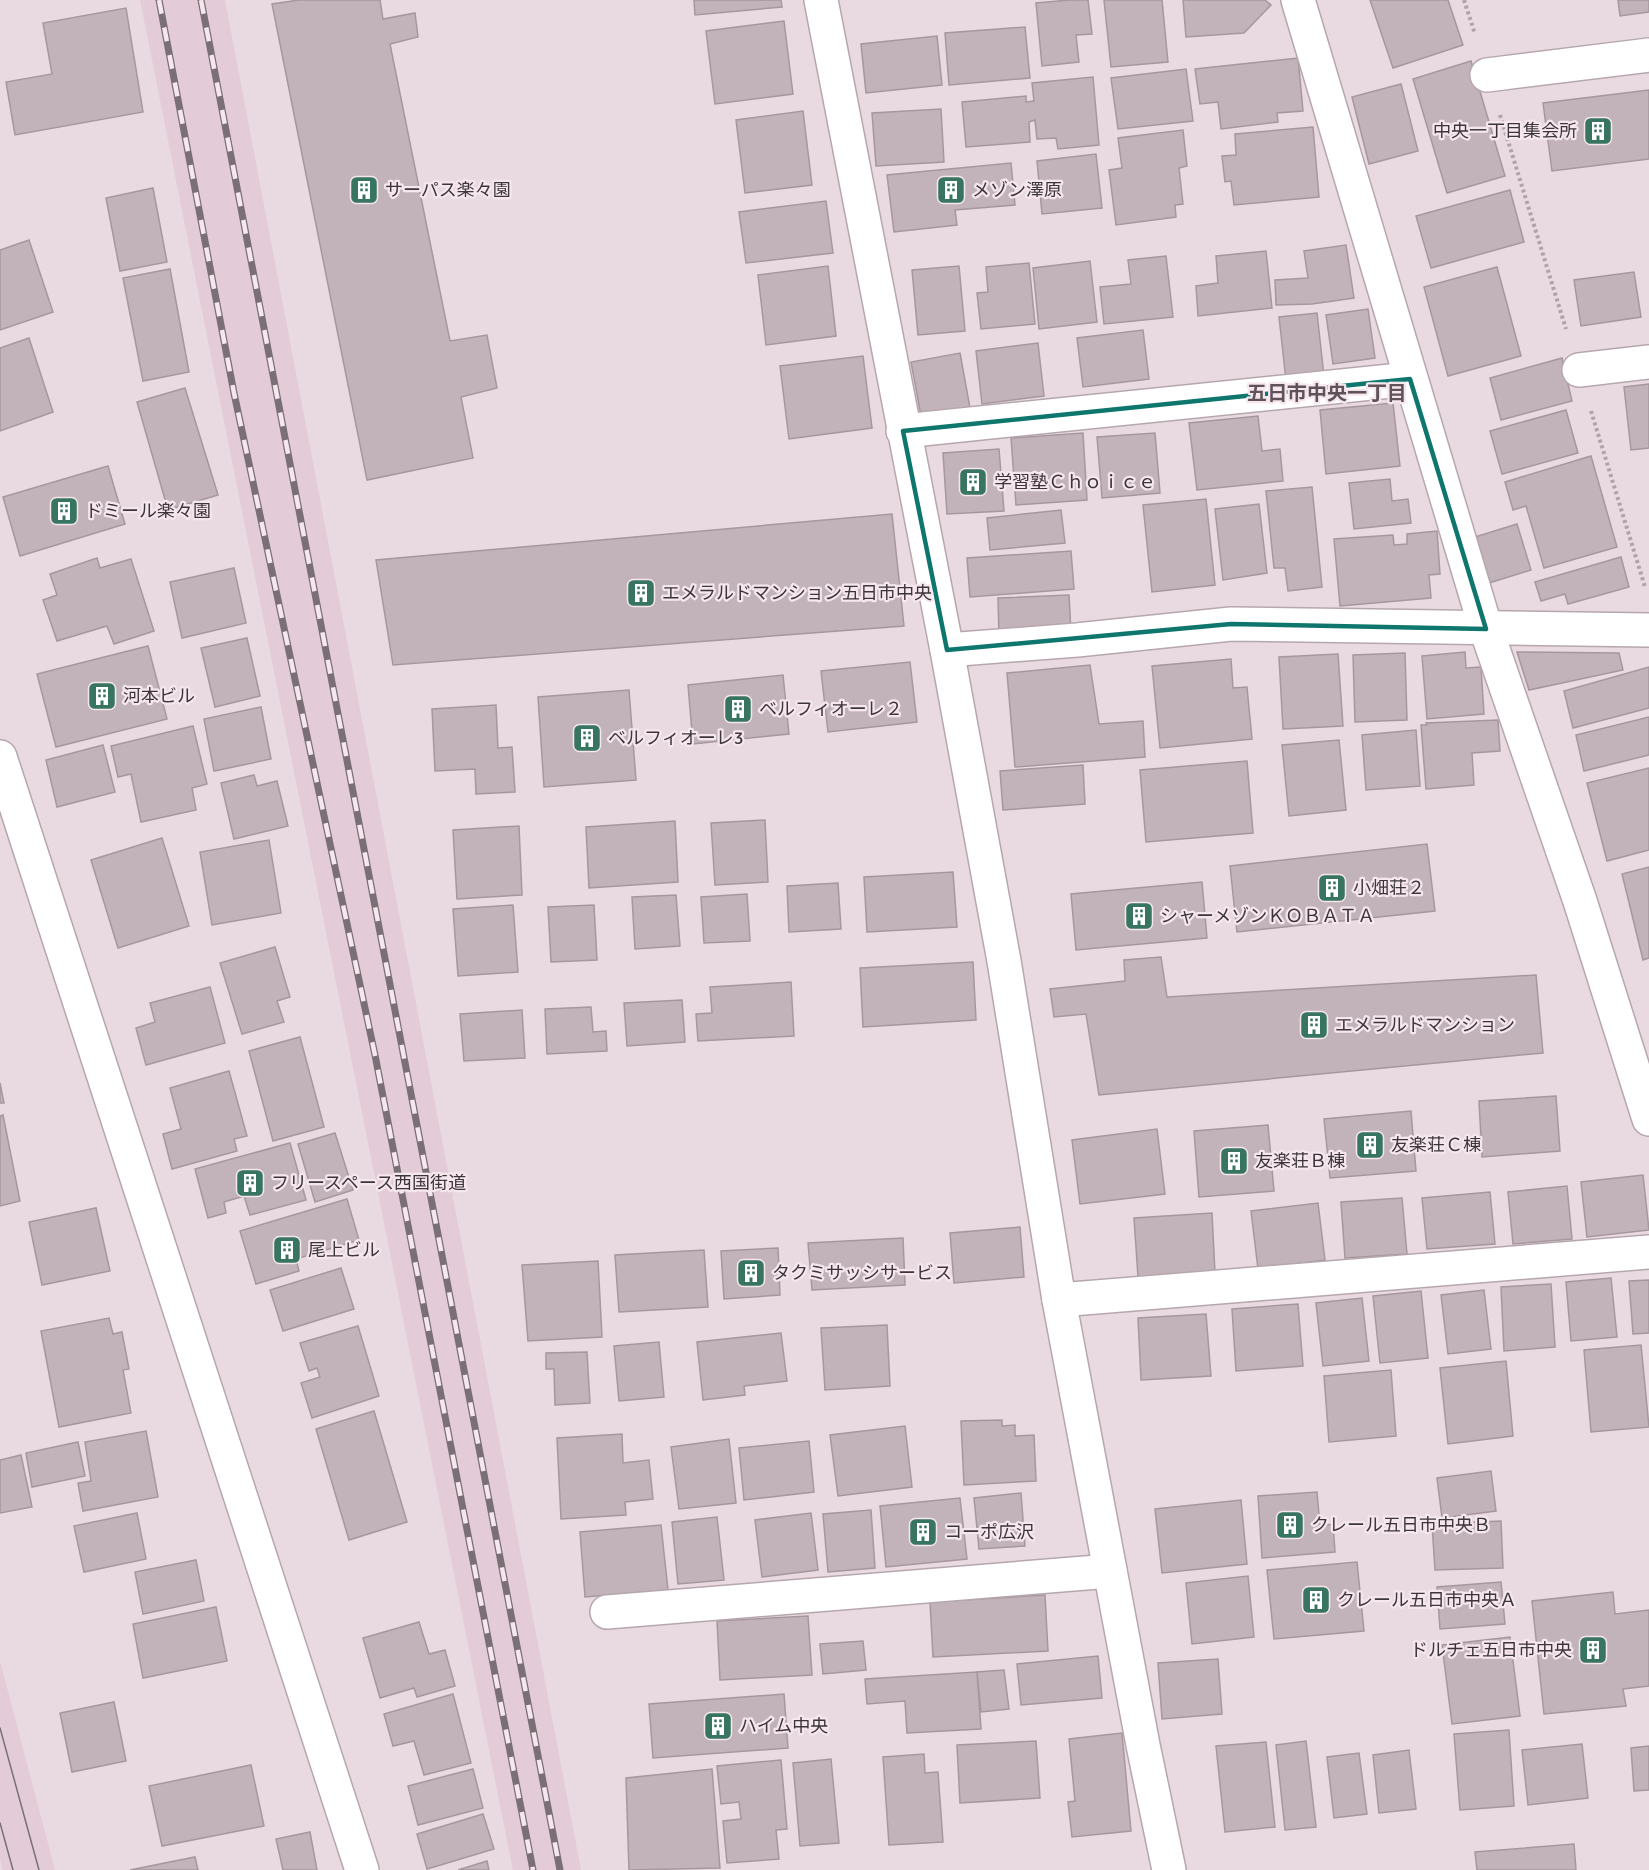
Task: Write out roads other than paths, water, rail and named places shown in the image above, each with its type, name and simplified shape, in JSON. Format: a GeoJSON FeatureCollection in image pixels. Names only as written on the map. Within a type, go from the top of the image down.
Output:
{"type":"FeatureCollection","features":[{"type":"Feature","properties":{"kind":"street"},"geometry":{"type":"LineString","coordinates":[[821,0],[947,650],[1004,961],[1059,1300],[1169,1870]]}},
{"type":"Feature","properties":{"kind":"street"},"geometry":{"type":"LineString","coordinates":[[1298,0],[1486,629],[1580,901],[1649,1119]]}},
{"type":"Feature","properties":{"kind":"street"},"geometry":{"type":"LineString","coordinates":[[1487,75],[1649,55]]}},
{"type":"Feature","properties":{"kind":"street"},"geometry":{"type":"LineString","coordinates":[[1579,370],[1649,362]]}},
{"type":"Feature","properties":{"kind":"street"},"geometry":{"type":"LineString","coordinates":[[903,431],[1410,380]]}},
{"type":"Feature","properties":{"kind":"street"},"geometry":{"type":"LineString","coordinates":[[947,650],[1077,640],[1231,624],[1649,630]]}},
{"type":"Feature","properties":{"kind":"street"},"geometry":{"type":"LineString","coordinates":[[0,757],[362,1870]]}},
{"type":"Feature","properties":{"kind":"street"},"geometry":{"type":"LineString","coordinates":[[1059,1300],[1649,1252]]}},
{"type":"Feature","properties":{"kind":"street"},"geometry":{"type":"LineString","coordinates":[[607,1612],[1110,1571]]}},
{"type":"Feature","properties":{"kind":"tram line"},"geometry":{"type":"LineString","coordinates":[[0,1728],[39,1870]]}},
{"type":"Feature","properties":{"kind":"tram line"},"geometry":{"type":"LineString","coordinates":[[0,1823],[13,1870]]}},
{"type":"Feature","properties":{"kind":"railway"},"geometry":{"type":"LineString","coordinates":[[159,0],[234,393],[375,1055],[533,1870]]}},
{"type":"Feature","properties":{"kind":"railway"},"geometry":{"type":"LineString","coordinates":[[201,0],[560,1870]]}},
{"type":"Feature","properties":{"kind":"place","name":"中央一丁目集会所"},"geometry":{"type":"Point","coordinates":[1598,131]}},
{"type":"Feature","properties":{"kind":"place","name":"サーパス楽々園"},"geometry":{"type":"Point","coordinates":[364,190]}},
{"type":"Feature","properties":{"kind":"place","name":"メゾン澤原"},"geometry":{"type":"Point","coordinates":[951,190]}},
{"type":"Feature","properties":{"kind":"place","name":"学習塾Ｃｈｏｉｃｅ"},"geometry":{"type":"Point","coordinates":[973,482]}},
{"type":"Feature","properties":{"kind":"place","name":"ドミール楽々園"},"geometry":{"type":"Point","coordinates":[64,511]}},
{"type":"Feature","properties":{"kind":"place","name":"エメラルドマンション五日市中央"},"geometry":{"type":"Point","coordinates":[641,593]}},
{"type":"Feature","properties":{"kind":"place","name":"河本ビル"},"geometry":{"type":"Point","coordinates":[102,696]}},
{"type":"Feature","properties":{"kind":"place","name":"ベルフィオーレ２"},"geometry":{"type":"Point","coordinates":[738,709]}},
{"type":"Feature","properties":{"kind":"place","name":"ベルフィオーレ3"},"geometry":{"type":"Point","coordinates":[587,738]}},
{"type":"Feature","properties":{"kind":"place","name":"小畑荘２"},"geometry":{"type":"Point","coordinates":[1332,888]}},
{"type":"Feature","properties":{"kind":"place","name":"シャーメゾンＫＯＢＡＴＡ"},"geometry":{"type":"Point","coordinates":[1139,916]}},
{"type":"Feature","properties":{"kind":"place","name":"エメラルドマンション"},"geometry":{"type":"Point","coordinates":[1314,1025]}},
{"type":"Feature","properties":{"kind":"place","name":"友楽荘Ｃ棟"},"geometry":{"type":"Point","coordinates":[1370,1145]}},
{"type":"Feature","properties":{"kind":"place","name":"友楽荘Ｂ棟"},"geometry":{"type":"Point","coordinates":[1234,1161]}},
{"type":"Feature","properties":{"kind":"place","name":"フリースペース西国街道"},"geometry":{"type":"Point","coordinates":[250,1183]}},
{"type":"Feature","properties":{"kind":"place","name":"尾上ビル"},"geometry":{"type":"Point","coordinates":[287,1250]}},
{"type":"Feature","properties":{"kind":"place","name":"タクミサッシサービス"},"geometry":{"type":"Point","coordinates":[751,1273]}},
{"type":"Feature","properties":{"kind":"place","name":"クレール五日市中央Ｂ"},"geometry":{"type":"Point","coordinates":[1290,1525]}},
{"type":"Feature","properties":{"kind":"place","name":"コーポ広沢"},"geometry":{"type":"Point","coordinates":[923,1532]}},
{"type":"Feature","properties":{"kind":"place","name":"クレール五日市中央Ａ"},"geometry":{"type":"Point","coordinates":[1316,1600]}},
{"type":"Feature","properties":{"kind":"place","name":"ドルチェ五日市中央"},"geometry":{"type":"Point","coordinates":[1593,1650]}},
{"type":"Feature","properties":{"kind":"place","name":"ハイム中央"},"geometry":{"type":"Point","coordinates":[718,1726]}},
{"type":"Feature","properties":{"kind":"district","name":"五日市中央一丁目"},"geometry":{"type":"Point","coordinates":[1327,393]}}]}
